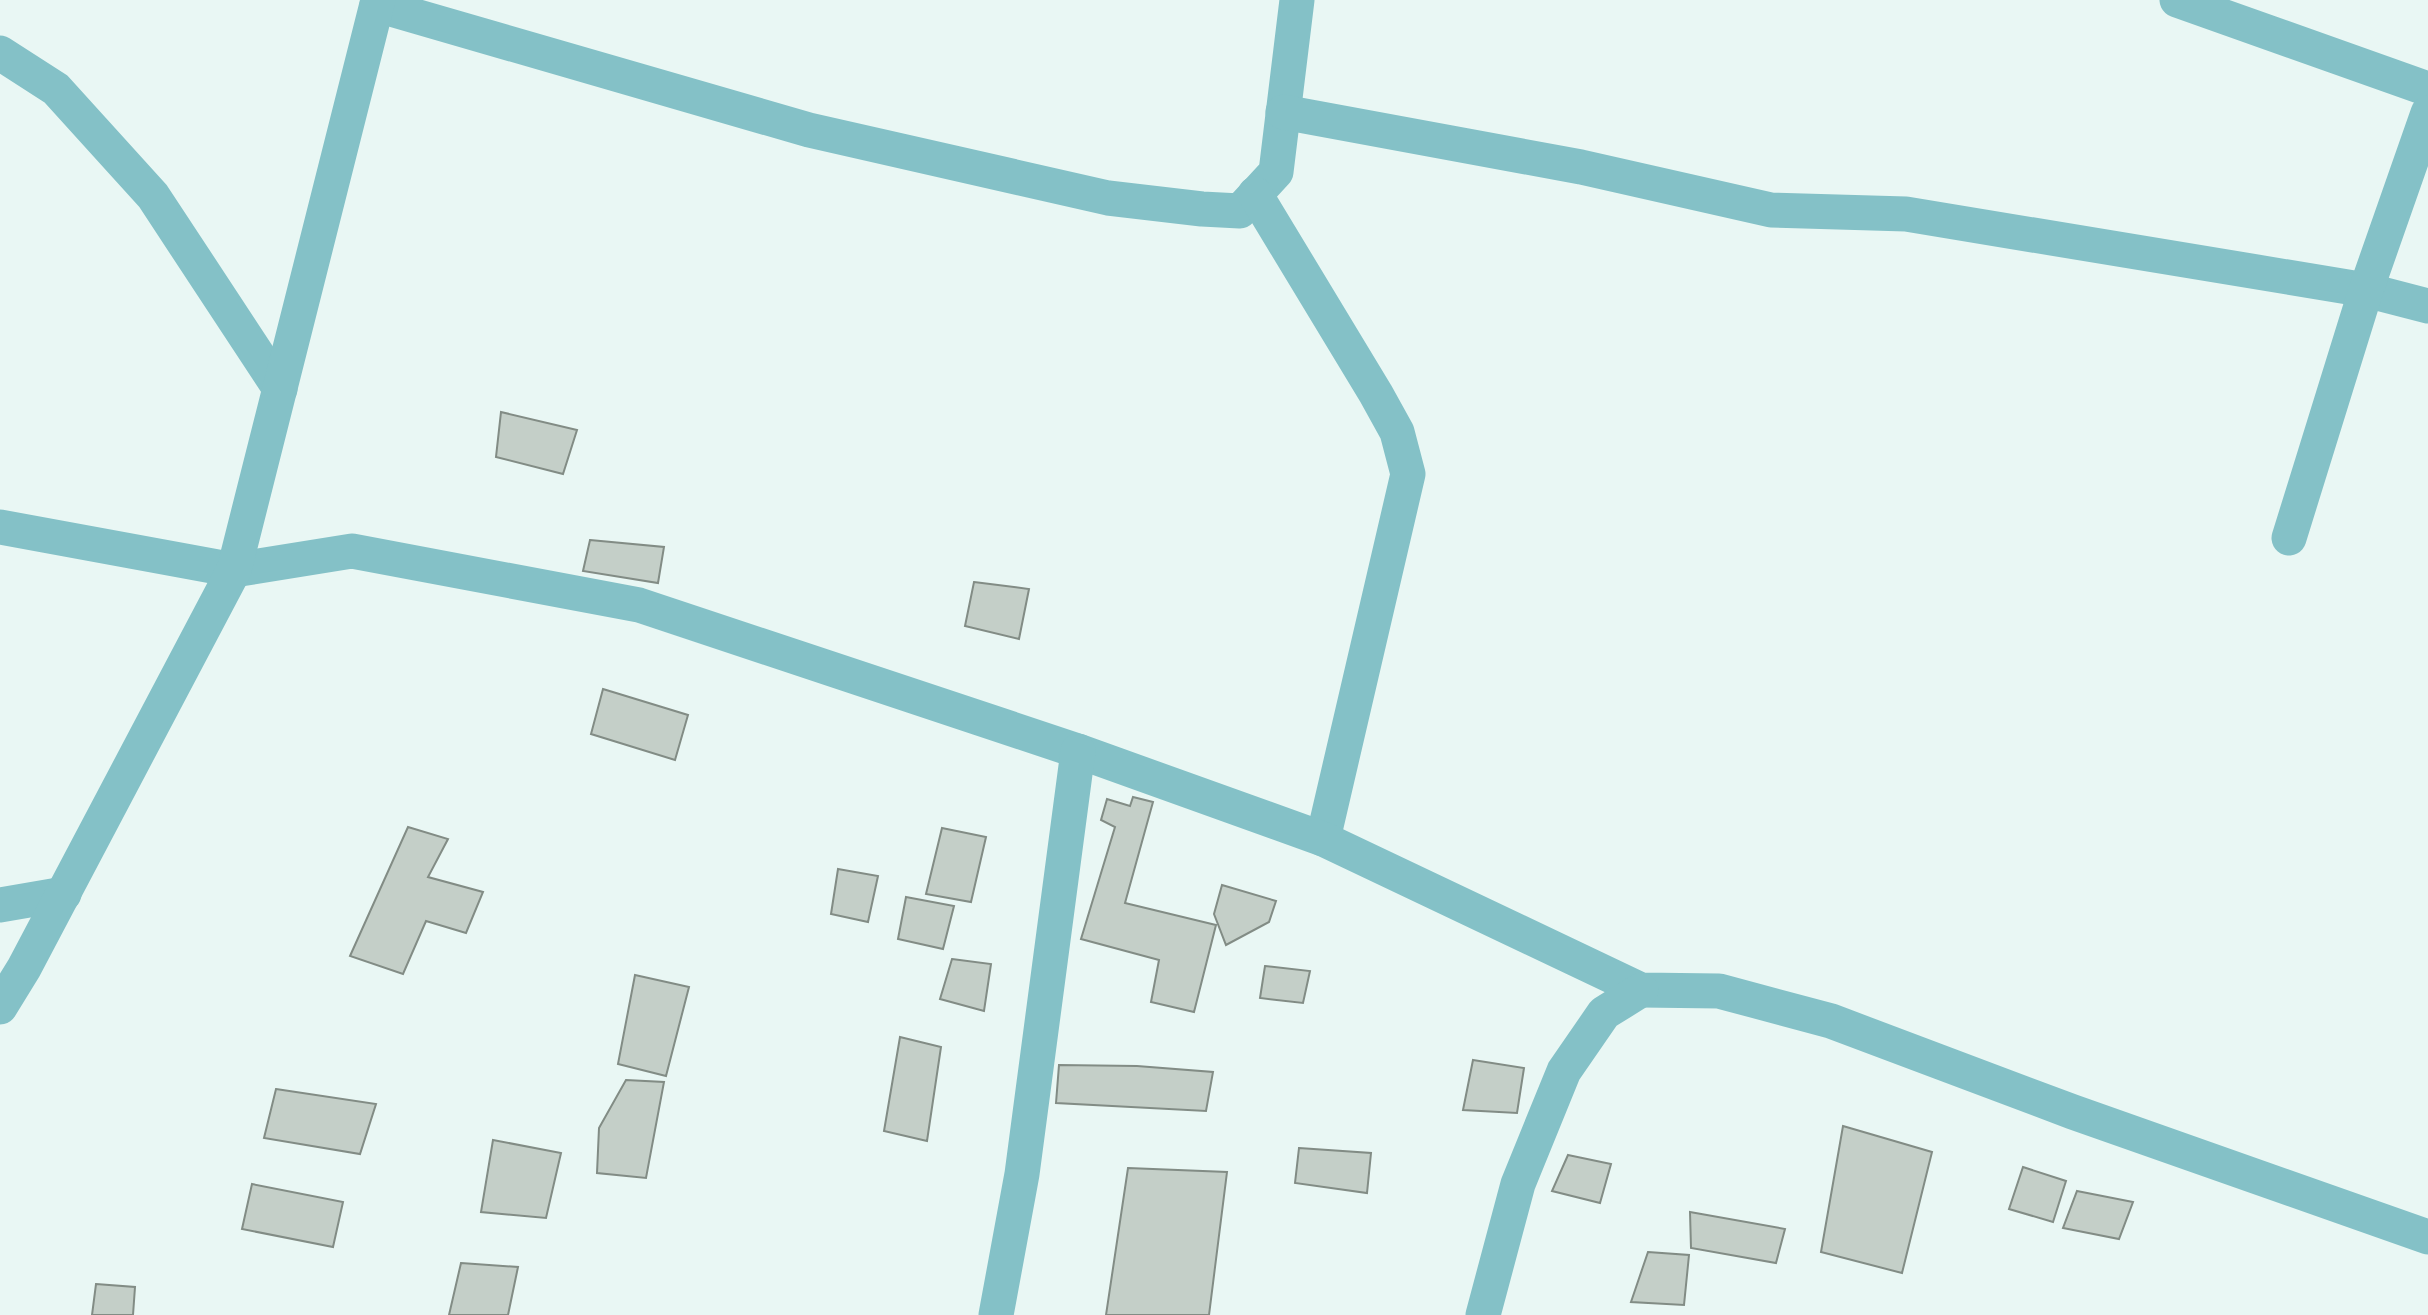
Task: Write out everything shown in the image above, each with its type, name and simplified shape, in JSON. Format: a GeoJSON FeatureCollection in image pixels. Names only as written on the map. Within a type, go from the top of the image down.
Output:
{"type":"FeatureCollection","features":[{"type":"Feature","properties":{"kind":"street"},"geometry":{"type":"LineString","coordinates":[[0,1007],[64,894],[234,570],[378,2],[809,130],[1108,198],[1240,211],[1276,172],[1297,0]]}},
{"type":"Feature","properties":{"kind":"street"},"geometry":{"type":"LineString","coordinates":[[2177,0],[2428,89]]}},
{"type":"Feature","properties":{"kind":"street"},"geometry":{"type":"LineString","coordinates":[[0,53],[56,89],[153,196],[280,389]]}},
{"type":"Feature","properties":{"kind":"street"},"geometry":{"type":"LineString","coordinates":[[1283,112],[1581,167],[1770,210],[1906,214],[2366,290],[2428,306]]}},
{"type":"Feature","properties":{"kind":"street"},"geometry":{"type":"LineString","coordinates":[[2289,538],[2366,290],[2428,113]]}},
{"type":"Feature","properties":{"kind":"street"},"geometry":{"type":"LineString","coordinates":[[1255,194],[1386,413],[1396,432],[1408,474],[1324,839]]}},
{"type":"Feature","properties":{"kind":"street"},"geometry":{"type":"LineString","coordinates":[[0,527],[234,570],[352,551],[639,605],[1079,751],[1324,839],[1641,990],[1719,990],[1832,1021],[2073,1112],[2428,1237]]}},
{"type":"Feature","properties":{"kind":"street"},"geometry":{"type":"LineString","coordinates":[[996,1315],[1022,1174],[1079,751]]}},
{"type":"Feature","properties":{"kind":"street"},"geometry":{"type":"LineString","coordinates":[[0,905],[64,894]]}},
{"type":"Feature","properties":{"kind":"street"},"geometry":{"type":"LineString","coordinates":[[1483,1315],[1518,1184],[1564,1071],[1604,1013],[1641,990]]}},
{"type":"Feature","properties":{"kind":"building"},"geometry":{"type":"Polygon","coordinates":[[[501,412],[577,430],[563,474],[496,457],[501,412]]]}},
{"type":"Feature","properties":{"kind":"building"},"geometry":{"type":"Polygon","coordinates":[[[590,540],[664,547],[658,583],[583,571],[590,540]]]}},
{"type":"Feature","properties":{"kind":"building"},"geometry":{"type":"Polygon","coordinates":[[[974,582],[1029,589],[1019,639],[965,626],[974,582]]]}},
{"type":"Feature","properties":{"kind":"building"},"geometry":{"type":"Polygon","coordinates":[[[603,689],[688,715],[675,760],[591,734],[603,689]]]}},
{"type":"Feature","properties":{"kind":"building"},"geometry":{"type":"Polygon","coordinates":[[[1133,797],[1153,802],[1125,903],[1216,925],[1194,1012],[1151,1002],[1159,960],[1081,939],[1115,827],[1101,820],[1107,799],[1130,806],[1133,797]]]}},
{"type":"Feature","properties":{"kind":"building"},"geometry":{"type":"Polygon","coordinates":[[[408,827],[448,839],[428,877],[483,892],[466,933],[426,921],[403,974],[350,956],[408,827]]]}},
{"type":"Feature","properties":{"kind":"building"},"geometry":{"type":"Polygon","coordinates":[[[942,828],[986,837],[971,902],[926,894],[942,828]]]}},
{"type":"Feature","properties":{"kind":"building"},"geometry":{"type":"Polygon","coordinates":[[[838,869],[878,876],[868,922],[831,914],[838,869]]]}},
{"type":"Feature","properties":{"kind":"building"},"geometry":{"type":"Polygon","coordinates":[[[1222,885],[1276,901],[1269,922],[1226,945],[1214,914],[1222,885]]]}},
{"type":"Feature","properties":{"kind":"building"},"geometry":{"type":"Polygon","coordinates":[[[906,897],[954,906],[943,949],[898,939],[906,897]]]}},
{"type":"Feature","properties":{"kind":"building"},"geometry":{"type":"Polygon","coordinates":[[[952,959],[991,964],[984,1011],[940,999],[952,959]]]}},
{"type":"Feature","properties":{"kind":"building"},"geometry":{"type":"Polygon","coordinates":[[[1265,966],[1310,971],[1303,1003],[1260,998],[1265,966]]]}},
{"type":"Feature","properties":{"kind":"building"},"geometry":{"type":"Polygon","coordinates":[[[635,975],[689,987],[666,1076],[618,1064],[635,975]]]}},
{"type":"Feature","properties":{"kind":"building"},"geometry":{"type":"Polygon","coordinates":[[[900,1037],[941,1047],[927,1141],[884,1131],[900,1037]]]}},
{"type":"Feature","properties":{"kind":"building"},"geometry":{"type":"Polygon","coordinates":[[[1473,1060],[1524,1068],[1517,1113],[1463,1110],[1473,1060]]]}},
{"type":"Feature","properties":{"kind":"building"},"geometry":{"type":"Polygon","coordinates":[[[1059,1065],[1137,1066],[1213,1072],[1206,1111],[1056,1103],[1059,1065]]]}},
{"type":"Feature","properties":{"kind":"building"},"geometry":{"type":"Polygon","coordinates":[[[626,1080],[664,1082],[646,1178],[597,1173],[599,1128],[626,1080]]]}},
{"type":"Feature","properties":{"kind":"building"},"geometry":{"type":"Polygon","coordinates":[[[276,1089],[376,1104],[360,1154],[264,1138],[276,1089]]]}},
{"type":"Feature","properties":{"kind":"building"},"geometry":{"type":"Polygon","coordinates":[[[1843,1126],[1932,1152],[1902,1273],[1821,1252],[1843,1126]]]}},
{"type":"Feature","properties":{"kind":"building"},"geometry":{"type":"Polygon","coordinates":[[[493,1140],[561,1153],[546,1218],[481,1212],[493,1140]]]}},
{"type":"Feature","properties":{"kind":"building"},"geometry":{"type":"Polygon","coordinates":[[[1299,1148],[1371,1153],[1367,1193],[1295,1183],[1299,1148]]]}},
{"type":"Feature","properties":{"kind":"building"},"geometry":{"type":"Polygon","coordinates":[[[1568,1155],[1611,1164],[1600,1203],[1552,1191],[1568,1155]]]}},
{"type":"Feature","properties":{"kind":"building"},"geometry":{"type":"Polygon","coordinates":[[[2023,1167],[2066,1181],[2053,1222],[2009,1209],[2023,1167]]]}},
{"type":"Feature","properties":{"kind":"building"},"geometry":{"type":"Polygon","coordinates":[[[1128,1168],[1227,1172],[1209,1315],[1106,1315],[1128,1168]]]}},
{"type":"Feature","properties":{"kind":"building"},"geometry":{"type":"Polygon","coordinates":[[[252,1184],[343,1202],[333,1247],[242,1229],[252,1184]]]}},
{"type":"Feature","properties":{"kind":"building"},"geometry":{"type":"Polygon","coordinates":[[[2077,1191],[2133,1202],[2119,1239],[2063,1228],[2077,1191]]]}},
{"type":"Feature","properties":{"kind":"building"},"geometry":{"type":"Polygon","coordinates":[[[1690,1212],[1785,1229],[1776,1263],[1691,1248],[1690,1212]]]}},
{"type":"Feature","properties":{"kind":"building"},"geometry":{"type":"Polygon","coordinates":[[[1648,1252],[1689,1255],[1684,1305],[1631,1302],[1648,1252]]]}},
{"type":"Feature","properties":{"kind":"building"},"geometry":{"type":"Polygon","coordinates":[[[461,1263],[518,1267],[508,1315],[449,1315],[461,1263]]]}},
{"type":"Feature","properties":{"kind":"building"},"geometry":{"type":"Polygon","coordinates":[[[96,1284],[135,1287],[133,1315],[92,1315],[96,1284]]]}}]}
